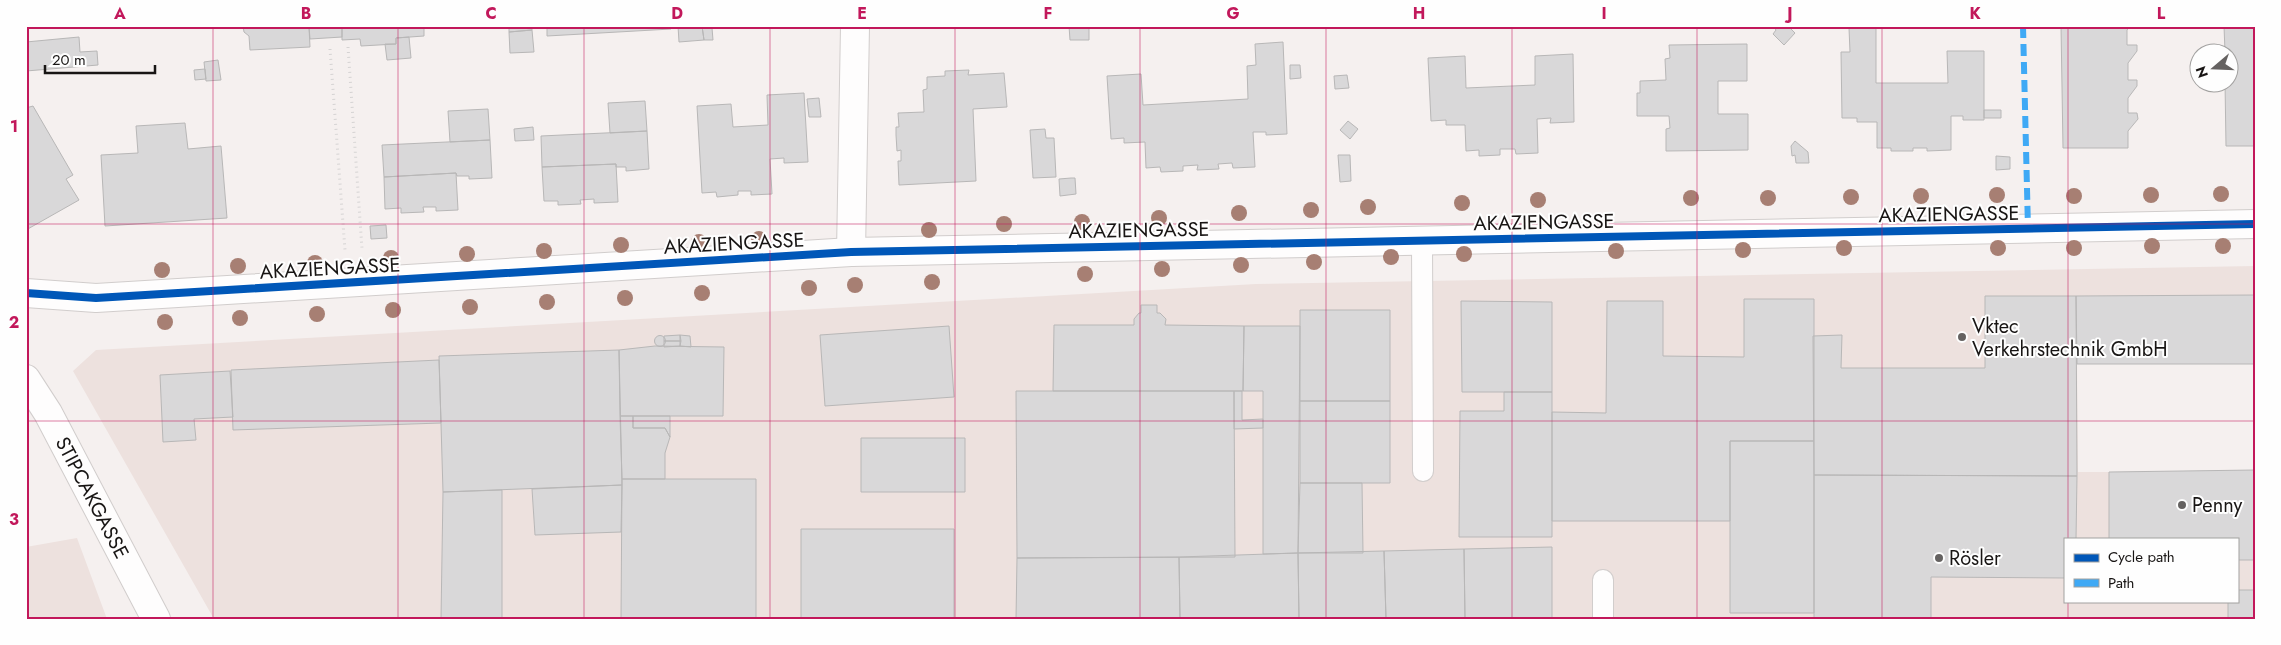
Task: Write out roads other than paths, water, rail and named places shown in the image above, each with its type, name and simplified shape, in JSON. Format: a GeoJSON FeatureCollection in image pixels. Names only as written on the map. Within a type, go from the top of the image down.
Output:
{"type":"FeatureCollection","features":[{"type":"Feature","properties":{"kind":"street"},"geometry":{"type":"LineString","coordinates":[[851,252],[855,26]]}},
{"type":"Feature","properties":{"kind":"street","name":"AKAZIENGASSE"},"geometry":{"type":"LineString","coordinates":[[26,293],[96,298],[851,252],[2255,224]]}},
{"type":"Feature","properties":{"kind":"street","name":"STIPCAKGASSE"},"geometry":{"type":"LineString","coordinates":[[26,379],[48,413],[156,619]]}},
{"type":"Feature","properties":{"kind":"lane"},"geometry":{"type":"LineString","coordinates":[[1422,241],[1423,472]]}},
{"type":"Feature","properties":{"kind":"lane"},"geometry":{"type":"LineString","coordinates":[[1603,580],[1603,619]]}},
{"type":"Feature","properties":{"kind":"place","name":"Vktec Verkehrstechnik GmbH"},"geometry":{"type":"Point","coordinates":[1962,337]}},
{"type":"Feature","properties":{"kind":"place","name":"Penny"},"geometry":{"type":"Point","coordinates":[2182,505]}},
{"type":"Feature","properties":{"kind":"place","name":"Rösler"},"geometry":{"type":"Point","coordinates":[1939,558]}}]}
